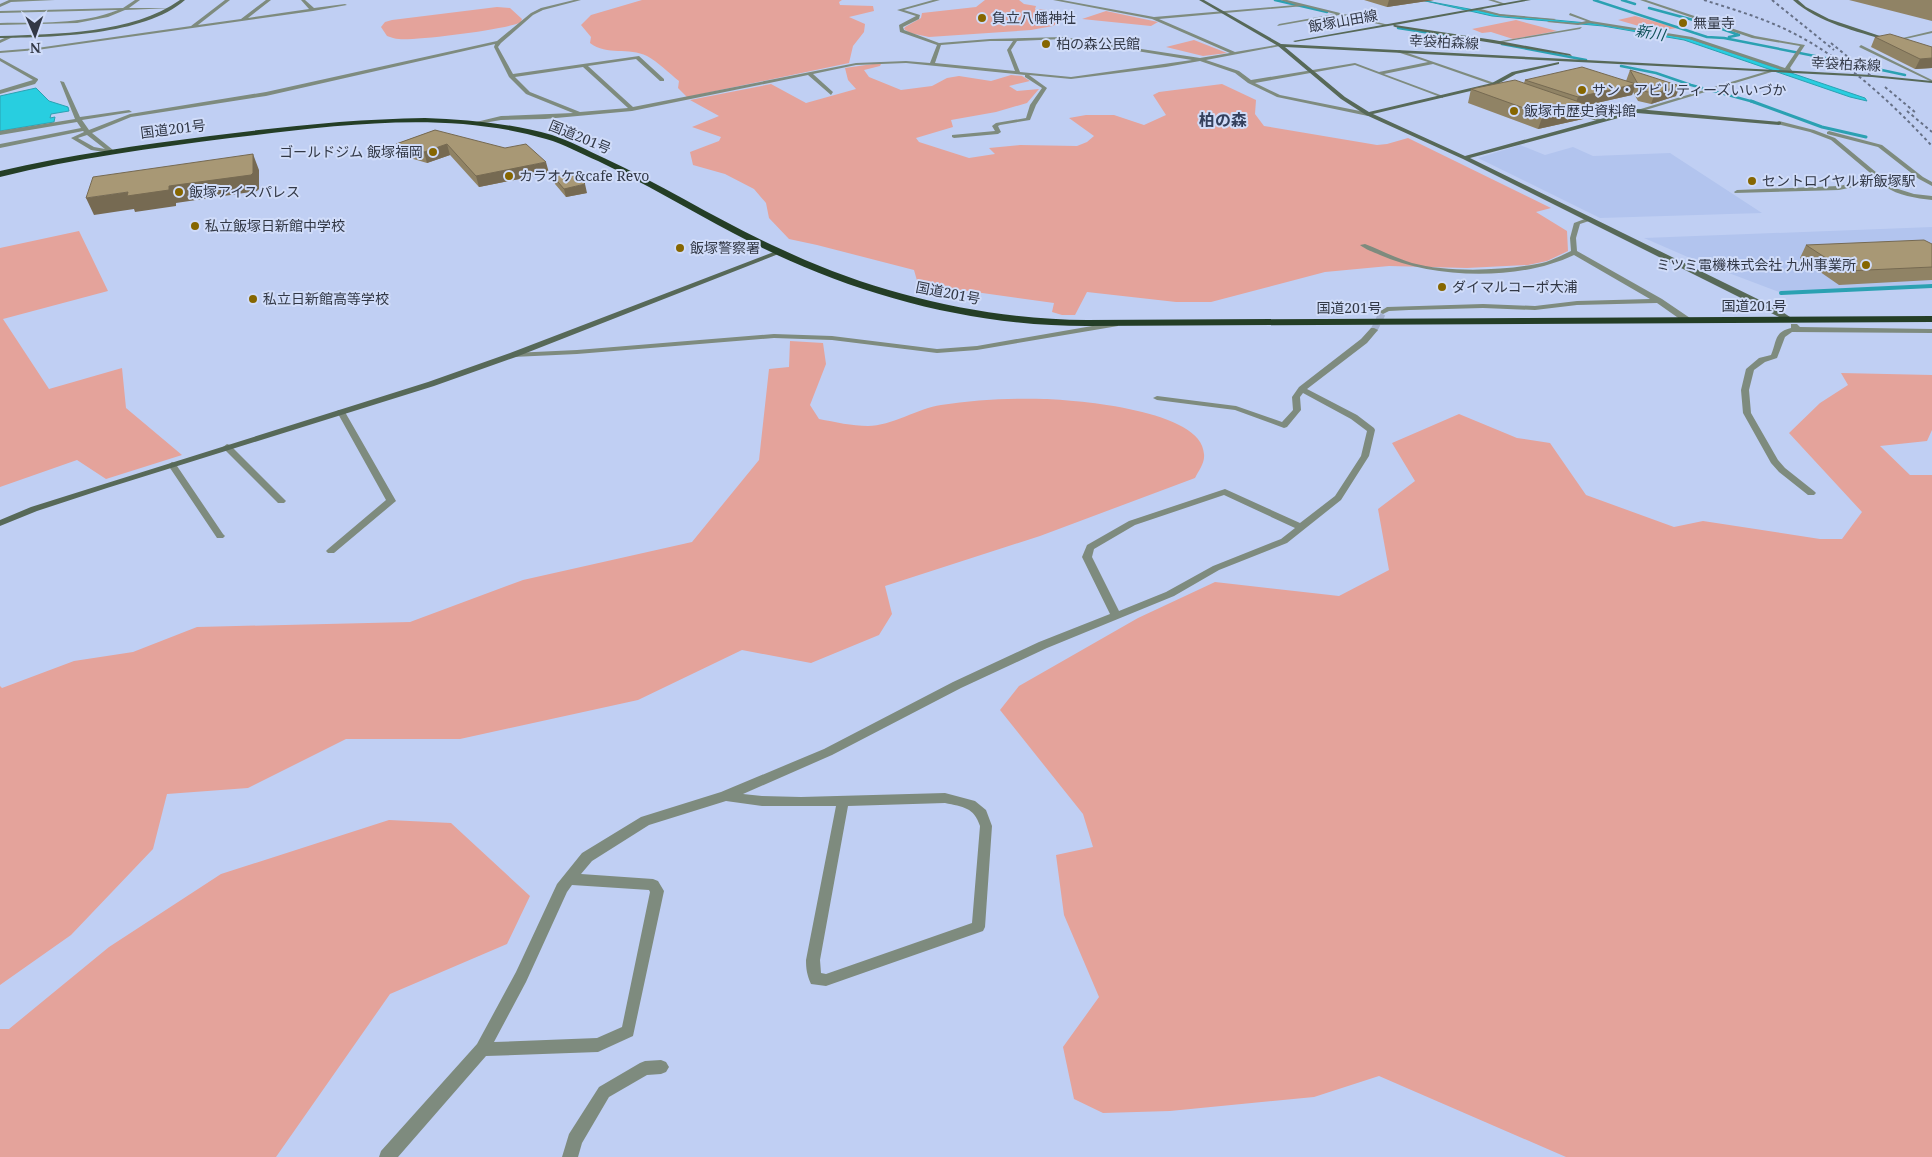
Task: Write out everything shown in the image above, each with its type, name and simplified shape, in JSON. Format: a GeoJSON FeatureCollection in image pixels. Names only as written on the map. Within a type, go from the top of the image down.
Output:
{"type":"FeatureCollection","features":[{"type":"Feature","properties":{"kind":"highway","name":"国道201号"},"geometry":{"type":"LineString","coordinates":[[0,174],[111,151],[279,129],[343,124],[417,122],[474,124],[547,137],[566,143],[652,183],[779,252],[859,285],[908,300],[971,313],[1037,321],[1117,323],[1932,319]]}},
{"type":"Feature","properties":{"kind":"street"},"geometry":{"type":"LineString","coordinates":[[0,6],[10,1],[53,0]]}},
{"type":"Feature","properties":{"kind":"street"},"geometry":{"type":"LineString","coordinates":[[0,24],[64,22],[106,16],[138,0]]}},
{"type":"Feature","properties":{"kind":"street"},"geometry":{"type":"LineString","coordinates":[[0,37],[52,34],[134,22],[159,15],[183,0]]}},
{"type":"Feature","properties":{"kind":"street"},"geometry":{"type":"LineString","coordinates":[[191,28],[228,0]]}},
{"type":"Feature","properties":{"kind":"street"},"geometry":{"type":"LineString","coordinates":[[243,20],[269,0]]}},
{"type":"Feature","properties":{"kind":"street"},"geometry":{"type":"LineString","coordinates":[[303,0],[313,10]]}},
{"type":"Feature","properties":{"kind":"street"},"geometry":{"type":"LineString","coordinates":[[580,0],[542,9],[532,14],[499,42],[496,47],[511,76],[528,93],[581,115]]}},
{"type":"Feature","properties":{"kind":"street"},"geometry":{"type":"LineString","coordinates":[[938,0],[899,10],[918,15],[917,18],[901,26],[902,31],[939,44],[1016,39],[1076,40],[1201,60],[1237,72],[1250,82],[1279,96],[1368,114],[1494,84],[1514,73],[1568,61]]}},
{"type":"Feature","properties":{"kind":"street"},"geometry":{"type":"LineString","coordinates":[[1055,0],[1151,18],[1235,53]]}},
{"type":"Feature","properties":{"kind":"street"},"geometry":{"type":"LineString","coordinates":[[1201,0],[1280,45],[1342,98],[1368,114],[1465,158],[1775,311],[1798,329]]}},
{"type":"Feature","properties":{"kind":"street"},"geometry":{"type":"LineString","coordinates":[[1282,0],[1338,15],[1387,25]]}},
{"type":"Feature","properties":{"kind":"street"},"geometry":{"type":"LineString","coordinates":[[1490,0],[1504,4]]}},
{"type":"Feature","properties":{"kind":"street","name":"飯塚山田線"},"geometry":{"type":"LineString","coordinates":[[1280,45],[1529,0]]}},
{"type":"Feature","properties":{"kind":"street"},"geometry":{"type":"LineString","coordinates":[[1476,9],[1500,15],[1589,23],[1690,38],[1789,71],[1803,45],[1754,37],[1642,0]]}},
{"type":"Feature","properties":{"kind":"street"},"geometry":{"type":"LineString","coordinates":[[1795,0],[1809,10],[1907,46]]}},
{"type":"Feature","properties":{"kind":"street"},"geometry":{"type":"LineString","coordinates":[[0,52],[28,50],[191,28],[345,5]]}},
{"type":"Feature","properties":{"kind":"street"},"geometry":{"type":"LineString","coordinates":[[1151,18],[1306,5]]}},
{"type":"Feature","properties":{"kind":"street"},"geometry":{"type":"LineString","coordinates":[[0,12],[171,8]]}},
{"type":"Feature","properties":{"kind":"street"},"geometry":{"type":"LineString","coordinates":[[1570,14],[1589,23]]}},
{"type":"Feature","properties":{"kind":"street"},"geometry":{"type":"LineString","coordinates":[[1279,25],[1338,15]]}},
{"type":"Feature","properties":{"kind":"street"},"geometry":{"type":"LineString","coordinates":[[134,22],[141,34]]}},
{"type":"Feature","properties":{"kind":"street"},"geometry":{"type":"LineString","coordinates":[[1549,22],[1589,23]]}},
{"type":"Feature","properties":{"kind":"street"},"geometry":{"type":"LineString","coordinates":[[1498,42],[1589,23]]}},
{"type":"Feature","properties":{"kind":"street","name":"幸袋柏森線"},"geometry":{"type":"LineString","coordinates":[[1387,25],[1498,42],[1608,63]]}},
{"type":"Feature","properties":{"kind":"street"},"geometry":{"type":"LineString","coordinates":[[1878,43],[1932,32]]}},
{"type":"Feature","properties":{"kind":"street"},"geometry":{"type":"LineString","coordinates":[[0,42],[11,37]]}},
{"type":"Feature","properties":{"kind":"street"},"geometry":{"type":"LineString","coordinates":[[1661,37],[1691,44],[1770,71]]}},
{"type":"Feature","properties":{"kind":"street"},"geometry":{"type":"LineString","coordinates":[[1016,39],[1009,50],[1021,74],[1045,88]]}},
{"type":"Feature","properties":{"kind":"street"},"geometry":{"type":"LineString","coordinates":[[111,151],[93,149],[74,138],[130,116],[266,94],[499,42]]}},
{"type":"Feature","properties":{"kind":"street"},"geometry":{"type":"LineString","coordinates":[[932,65],[939,44]]}},
{"type":"Feature","properties":{"kind":"street"},"geometry":{"type":"LineString","coordinates":[[474,124],[501,118],[581,115],[632,109],[856,64],[879,62],[932,65],[1055,78],[1124,72],[1280,45]]}},
{"type":"Feature","properties":{"kind":"street","name":"幸袋柏森線"},"geometry":{"type":"LineString","coordinates":[[1280,45],[1789,71],[1932,81]]}},
{"type":"Feature","properties":{"kind":"street"},"geometry":{"type":"LineString","coordinates":[[1869,45],[1861,46],[1932,81]]}},
{"type":"Feature","properties":{"kind":"street"},"geometry":{"type":"LineString","coordinates":[[1399,51],[1509,89]]}},
{"type":"Feature","properties":{"kind":"street"},"geometry":{"type":"LineString","coordinates":[[511,76],[638,57],[662,80]]}},
{"type":"Feature","properties":{"kind":"street"},"geometry":{"type":"LineString","coordinates":[[0,59],[3,64],[36,80],[33,83],[0,92]]}},
{"type":"Feature","properties":{"kind":"street"},"geometry":{"type":"LineString","coordinates":[[1379,73],[1434,63]]}},
{"type":"Feature","properties":{"kind":"street"},"geometry":{"type":"LineString","coordinates":[[1250,82],[1355,64],[1441,97]]}},
{"type":"Feature","properties":{"kind":"street"},"geometry":{"type":"LineString","coordinates":[[584,65],[632,109]]}},
{"type":"Feature","properties":{"kind":"street"},"geometry":{"type":"LineString","coordinates":[[1465,158],[1637,112],[1770,71]]}},
{"type":"Feature","properties":{"kind":"street"},"geometry":{"type":"LineString","coordinates":[[810,74],[831,93]]}},
{"type":"Feature","properties":{"kind":"street"},"geometry":{"type":"LineString","coordinates":[[954,136],[998,132],[996,126],[998,124],[1028,119],[1033,105],[1055,78]]}},
{"type":"Feature","properties":{"kind":"street"},"geometry":{"type":"LineString","coordinates":[[62,82],[78,119],[87,131],[111,151]]}},
{"type":"Feature","properties":{"kind":"street"},"geometry":{"type":"LineString","coordinates":[[0,133],[78,119],[175,106],[178,108]]}},
{"type":"Feature","properties":{"kind":"street"},"geometry":{"type":"LineString","coordinates":[[1565,108],[1602,121]]}},
{"type":"Feature","properties":{"kind":"street"},"geometry":{"type":"LineString","coordinates":[[1637,112],[1778,123],[1854,139],[1880,146],[1921,178],[1932,184]]}},
{"type":"Feature","properties":{"kind":"street"},"geometry":{"type":"LineString","coordinates":[[1778,123],[1812,131],[1836,141],[1885,184],[1898,192],[1922,198],[1932,198]]}},
{"type":"Feature","properties":{"kind":"street"},"geometry":{"type":"LineString","coordinates":[[0,146],[87,131]]}},
{"type":"Feature","properties":{"kind":"street"},"geometry":{"type":"LineString","coordinates":[[1836,141],[1854,139]]}},
{"type":"Feature","properties":{"kind":"street"},"geometry":{"type":"LineString","coordinates":[[1737,192],[1839,188],[1858,184],[1885,184]]}},
{"type":"Feature","properties":{"kind":"street"},"geometry":{"type":"LineString","coordinates":[[1922,198],[1932,207]]}},
{"type":"Feature","properties":{"kind":"street"},"geometry":{"type":"LineString","coordinates":[[1574,252],[1573,238],[1576,223],[1590,219]]}},
{"type":"Feature","properties":{"kind":"street"},"geometry":{"type":"LineString","coordinates":[[1363,245],[1392,259],[1438,269],[1531,267],[1551,262],[1574,252]]}},
{"type":"Feature","properties":{"kind":"street"},"geometry":{"type":"LineString","coordinates":[[0,523],[34,509],[431,384],[779,252]]}},
{"type":"Feature","properties":{"kind":"street"},"geometry":{"type":"LineString","coordinates":[[1574,252],[1659,301],[1687,320]]}},
{"type":"Feature","properties":{"kind":"street"},"geometry":{"type":"LineString","coordinates":[[1383,312],[1387,309],[1409,308],[1483,306],[1535,308],[1577,303],[1659,301]]}},
{"type":"Feature","properties":{"kind":"street"},"geometry":{"type":"LineString","coordinates":[[513,354],[577,352],[774,336],[832,338],[937,351],[977,348],[1117,323]]}},
{"type":"Feature","properties":{"kind":"street"},"geometry":{"type":"LineString","coordinates":[[1157,398],[1236,408],[1284,425],[1297,410],[1296,397],[1302,389],[1364,341],[1374,330]]}},
{"type":"Feature","properties":{"kind":"street"},"geometry":{"type":"LineString","coordinates":[[1811,493],[1774,461],[1747,413],[1745,390],[1750,368],[1762,360],[1774,356],[1781,333],[1785,330],[1932,332]]}},
{"type":"Feature","properties":{"kind":"street"},"geometry":{"type":"LineString","coordinates":[[387,1157],[482,1049],[521,977],[562,888],[587,857],[646,821],[725,796],[828,752],[974,677],[1044,645],[1170,594],[1216,568],[1284,541],[1338,498],[1365,456],[1371,430],[1354,418],[1302,389]]}},
{"type":"Feature","properties":{"kind":"street"},"geometry":{"type":"LineString","coordinates":[[331,551],[391,501],[341,412]]}},
{"type":"Feature","properties":{"kind":"street"},"geometry":{"type":"LineString","coordinates":[[227,447],[281,501]]}},
{"type":"Feature","properties":{"kind":"street"},"geometry":{"type":"LineString","coordinates":[[172,465],[220,536]]}},
{"type":"Feature","properties":{"kind":"street"},"geometry":{"type":"LineString","coordinates":[[1116,616],[1088,557],[1090,547],[1132,522],[1225,492],[1301,527]]}},
{"type":"Feature","properties":{"kind":"street"},"geometry":{"type":"LineString","coordinates":[[725,796],[762,801],[945,798],[971,804],[982,813],[986,826],[978,928],[826,980],[816,979],[812,970],[813,960],[843,801]]}},
{"type":"Feature","properties":{"kind":"street"},"geometry":{"type":"LineString","coordinates":[[482,1049],[598,1045],[628,1030],[657,891],[653,885],[569,879]]}},
{"type":"Feature","properties":{"kind":"street"},"geometry":{"type":"LineString","coordinates":[[570,1157],[575,1140],[604,1092],[645,1068],[661,1067]]}},
{"type":"Feature","properties":{"kind":"shaded area"},"geometry":{"type":"Polygon","coordinates":[[[642,0],[842,0],[839,2],[840,5],[873,6],[874,11],[849,17],[865,24],[864,32],[853,46],[849,63],[687,97],[678,88],[679,81],[651,58],[640,53],[597,47],[590,43],[591,37],[581,25],[591,15],[642,0]]]}},
{"type":"Feature","properties":{"kind":"shaded area"},"geometry":{"type":"Polygon","coordinates":[[[985,0],[1019,0],[1024,4],[1036,6],[1035,9],[1047,10],[1061,21],[1053,26],[1031,30],[929,37],[910,33],[904,29],[921,18],[922,13],[976,7],[985,0]]]}},
{"type":"Feature","properties":{"kind":"shaded area"},"geometry":{"type":"Polygon","coordinates":[[[497,7],[510,8],[522,19],[521,22],[482,31],[408,39],[397,39],[387,36],[381,27],[385,22],[392,20],[497,7]]]}},
{"type":"Feature","properties":{"kind":"shaded area"},"geometry":{"type":"Polygon","coordinates":[[[1106,11],[1158,22],[1151,26],[1082,19],[1106,11]]]}},
{"type":"Feature","properties":{"kind":"shaded area"},"geometry":{"type":"Polygon","coordinates":[[[1635,16],[1678,28],[1656,31],[1618,20],[1635,16]]]}},
{"type":"Feature","properties":{"kind":"shaded area"},"geometry":{"type":"Polygon","coordinates":[[[1516,20],[1557,31],[1513,39],[1491,32],[1482,33],[1472,29],[1516,20]]]}},
{"type":"Feature","properties":{"kind":"shaded area"},"geometry":{"type":"Polygon","coordinates":[[[1194,40],[1227,53],[1203,56],[1166,47],[1194,40]]]}},
{"type":"Feature","properties":{"kind":"shaded area"},"geometry":{"type":"Polygon","coordinates":[[[881,64],[880,66],[864,70],[869,77],[901,90],[932,86],[947,78],[959,76],[991,81],[1011,75],[1022,76],[1030,81],[1009,86],[1017,91],[1039,89],[1027,103],[996,112],[951,120],[953,127],[916,138],[919,142],[969,158],[995,154],[989,148],[1020,145],[1077,146],[1087,142],[1094,136],[1069,118],[1086,115],[1114,115],[1144,125],[1166,115],[1153,95],[1159,92],[1222,84],[1256,100],[1255,114],[1264,126],[1377,145],[1408,138],[1551,208],[1536,212],[1567,231],[1568,251],[1547,261],[1528,265],[1467,268],[1389,266],[1325,272],[1211,302],[1176,302],[1087,292],[1075,315],[1062,315],[1052,312],[1054,303],[918,284],[914,270],[789,239],[769,218],[766,203],[754,189],[725,174],[693,165],[690,152],[719,141],[721,137],[692,127],[719,116],[690,100],[771,84],[806,103],[856,89],[848,80],[845,68],[881,64]]]}},
{"type":"Feature","properties":{"kind":"shaded area"},"geometry":{"type":"Polygon","coordinates":[[[1520,145],[1545,155],[1573,147],[1593,156],[1670,153],[1762,213],[1600,218],[1478,158],[1520,145]]]}},
{"type":"Feature","properties":{"kind":"shaded area"},"geometry":{"type":"Polygon","coordinates":[[[1932,227],[1932,284],[1779,292],[1697,261],[1644,238],[1932,227]]]}},
{"type":"Feature","properties":{"kind":"shaded area"},"geometry":{"type":"Polygon","coordinates":[[[79,231],[108,291],[3,319],[49,389],[122,368],[126,408],[182,455],[106,479],[77,460],[0,487],[0,248],[79,231]]]}},
{"type":"Feature","properties":{"kind":"shaded area"},"geometry":{"type":"Polygon","coordinates":[[[790,341],[823,343],[826,364],[810,405],[819,419],[850,425],[868,426],[886,423],[932,407],[966,402],[1031,399],[1082,402],[1136,410],[1183,427],[1198,439],[1204,454],[1204,460],[1195,478],[1040,536],[885,586],[892,614],[879,635],[811,663],[742,650],[638,700],[460,739],[346,739],[248,788],[167,794],[153,849],[71,935],[0,985],[0,686],[2,688],[74,661],[133,652],[197,627],[410,622],[523,580],[692,542],[759,460],[769,369],[789,367],[790,341]]]}},
{"type":"Feature","properties":{"kind":"shaded area"},"geometry":{"type":"Polygon","coordinates":[[[1841,373],[1932,375],[1932,430],[1927,441],[1880,446],[1910,475],[1932,475],[1932,1157],[1566,1157],[1379,1076],[1314,1097],[1170,1111],[1103,1113],[1074,1099],[1063,1047],[1099,997],[1064,915],[1056,855],[1093,847],[1083,814],[1000,710],[1019,686],[1138,618],[1215,582],[1339,596],[1389,570],[1378,509],[1415,481],[1392,443],[1459,414],[1517,438],[1550,443],[1586,495],[1674,527],[1703,521],[1820,539],[1842,539],[1862,512],[1789,433],[1820,403],[1848,385],[1841,373]]]}},
{"type":"Feature","properties":{"kind":"shaded area"},"geometry":{"type":"Polygon","coordinates":[[[389,820],[451,823],[530,896],[507,944],[390,994],[276,1157],[0,1157],[0,1029],[9,1029],[109,947],[221,874],[389,820]]]}},
{"type":"Feature","properties":{"kind":"water","name":"新川"},"geometry":{"type":"Polygon","coordinates":[[[1421,0],[1501,15],[1598,24],[1688,38],[1865,98],[1867,101],[1850,97],[1684,40],[1603,26],[1492,16],[1421,0]]]}},
{"type":"Feature","properties":{"kind":"water"},"geometry":{"type":"Polygon","coordinates":[[[36,88],[49,101],[68,107],[69,111],[51,114],[50,118],[55,117],[54,122],[0,131],[0,96],[36,88]]]}},
{"type":"Feature","properties":{"kind":"building"},"geometry":{"type":"Polygon","coordinates":[[[1890,34],[1932,47],[1932,58],[1920,59],[1875,37],[1890,34]]]}},
{"type":"Feature","properties":{"kind":"building"},"geometry":{"type":"Polygon","coordinates":[[[1582,67],[1636,84],[1578,97],[1525,80],[1582,67]]]}},
{"type":"Feature","properties":{"kind":"building"},"geometry":{"type":"Polygon","coordinates":[[[1630,70],[1680,86],[1655,93],[1642,91],[1630,70]]]}},
{"type":"Feature","properties":{"kind":"building"},"geometry":{"type":"Polygon","coordinates":[[[1515,80],[1588,105],[1543,115],[1471,89],[1515,80]]]}},
{"type":"Feature","properties":{"kind":"building"},"geometry":{"type":"Polygon","coordinates":[[[435,130],[505,148],[526,144],[546,162],[476,176],[447,144],[424,152],[396,144],[435,130]]]}},
{"type":"Feature","properties":{"kind":"building"},"geometry":{"type":"Polygon","coordinates":[[[253,154],[253,173],[251,175],[169,186],[169,190],[127,196],[128,192],[86,198],[93,177],[253,154]]]}},
{"type":"Feature","properties":{"kind":"building"},"geometry":{"type":"Polygon","coordinates":[[[573,172],[585,184],[564,189],[553,176],[573,172]]]}},
{"type":"Feature","properties":{"kind":"building"},"geometry":{"type":"Polygon","coordinates":[[[1924,240],[1932,244],[1932,267],[1846,271],[1806,245],[1924,240]]]}},
{"type":"Feature","properties":{"kind":"waterway"},"geometry":{"type":"LineString","coordinates":[[1275,0],[1327,12]]}},
{"type":"Feature","properties":{"kind":"waterway","name":"新川"},"geometry":{"type":"LineString","coordinates":[[1594,0],[1707,37],[1724,38],[1835,60]]}},
{"type":"Feature","properties":{"kind":"waterway"},"geometry":{"type":"LineString","coordinates":[[1622,0],[1635,4]]}},
{"type":"Feature","properties":{"kind":"waterway"},"geometry":{"type":"LineString","coordinates":[[1649,8],[1708,24],[1739,35],[1729,37]]}},
{"type":"Feature","properties":{"kind":"waterway"},"geometry":{"type":"LineString","coordinates":[[1398,28],[1443,35]]}},
{"type":"Feature","properties":{"kind":"waterway"},"geometry":{"type":"LineString","coordinates":[[1502,44],[1586,60]]}},
{"type":"Feature","properties":{"kind":"waterway"},"geometry":{"type":"LineString","coordinates":[[1621,66],[1656,73],[1691,85],[1753,102]]}},
{"type":"Feature","properties":{"kind":"waterway"},"geometry":{"type":"LineString","coordinates":[[1863,66],[1905,75]]}},
{"type":"Feature","properties":{"kind":"waterway"},"geometry":{"type":"LineString","coordinates":[[1753,102],[1822,127],[1866,137]]}},
{"type":"Feature","properties":{"kind":"waterway"},"geometry":{"type":"LineString","coordinates":[[1781,293],[1932,286]]}},
{"type":"Feature","properties":{"kind":"tunnel"},"geometry":{"type":"LineString","coordinates":[[1374,330],[1383,312]]}},
{"type":"Feature","properties":{"kind":"railway"},"geometry":{"type":"LineString","coordinates":[[1704,0],[1777,25],[1827,53],[1865,81],[1932,146]]}},
{"type":"Feature","properties":{"kind":"railway"},"geometry":{"type":"LineString","coordinates":[[1772,0],[1834,50]]}},
{"type":"Feature","properties":{"kind":"railway"},"geometry":{"type":"LineString","coordinates":[[1831,43],[1871,76]]}},
{"type":"Feature","properties":{"kind":"railway"},"geometry":{"type":"LineString","coordinates":[[1885,87],[1916,113]]}},
{"type":"Feature","properties":{"kind":"railway"},"geometry":{"type":"LineString","coordinates":[[1907,111],[1932,132]]}},
{"type":"Feature","properties":{"kind":"place","name":"負立八幡神社"},"geometry":{"type":"Point","coordinates":[982,18]}},
{"type":"Feature","properties":{"kind":"place","name":"無量寺"},"geometry":{"type":"Point","coordinates":[1683,23]}},
{"type":"Feature","properties":{"kind":"place","name":"柏の森公民館"},"geometry":{"type":"Point","coordinates":[1046,44]}},
{"type":"Feature","properties":{"kind":"place","name":"サン・アビリティーズいいづか"},"geometry":{"type":"Point","coordinates":[1582,90]}},
{"type":"Feature","properties":{"kind":"place","name":"飯塚市歴史資料館"},"geometry":{"type":"Point","coordinates":[1514,111]}},
{"type":"Feature","properties":{"kind":"place","name":"ゴールドジム 飯塚福岡"},"geometry":{"type":"Point","coordinates":[433,152]}},
{"type":"Feature","properties":{"kind":"place","name":"カラオケ&cafe Revo"},"geometry":{"type":"Point","coordinates":[509,176]}},
{"type":"Feature","properties":{"kind":"place","name":"セントロイヤル新飯塚駅"},"geometry":{"type":"Point","coordinates":[1752,181]}},
{"type":"Feature","properties":{"kind":"place","name":"飯塚アイスパレス"},"geometry":{"type":"Point","coordinates":[179,192]}},
{"type":"Feature","properties":{"kind":"place","name":"私立飯塚日新館中学校"},"geometry":{"type":"Point","coordinates":[195,226]}},
{"type":"Feature","properties":{"kind":"place","name":"飯塚警察署"},"geometry":{"type":"Point","coordinates":[680,248]}},
{"type":"Feature","properties":{"kind":"place","name":"ミツミ電機株式会社 九州事業所"},"geometry":{"type":"Point","coordinates":[1866,265]}},
{"type":"Feature","properties":{"kind":"place","name":"ダイマルコーポ大浦"},"geometry":{"type":"Point","coordinates":[1442,287]}},
{"type":"Feature","properties":{"kind":"place","name":"私立日新館高等学校"},"geometry":{"type":"Point","coordinates":[253,299]}},
{"type":"Feature","properties":{"kind":"district","name":"柏の森"},"geometry":{"type":"Point","coordinates":[1223,120]}}]}
